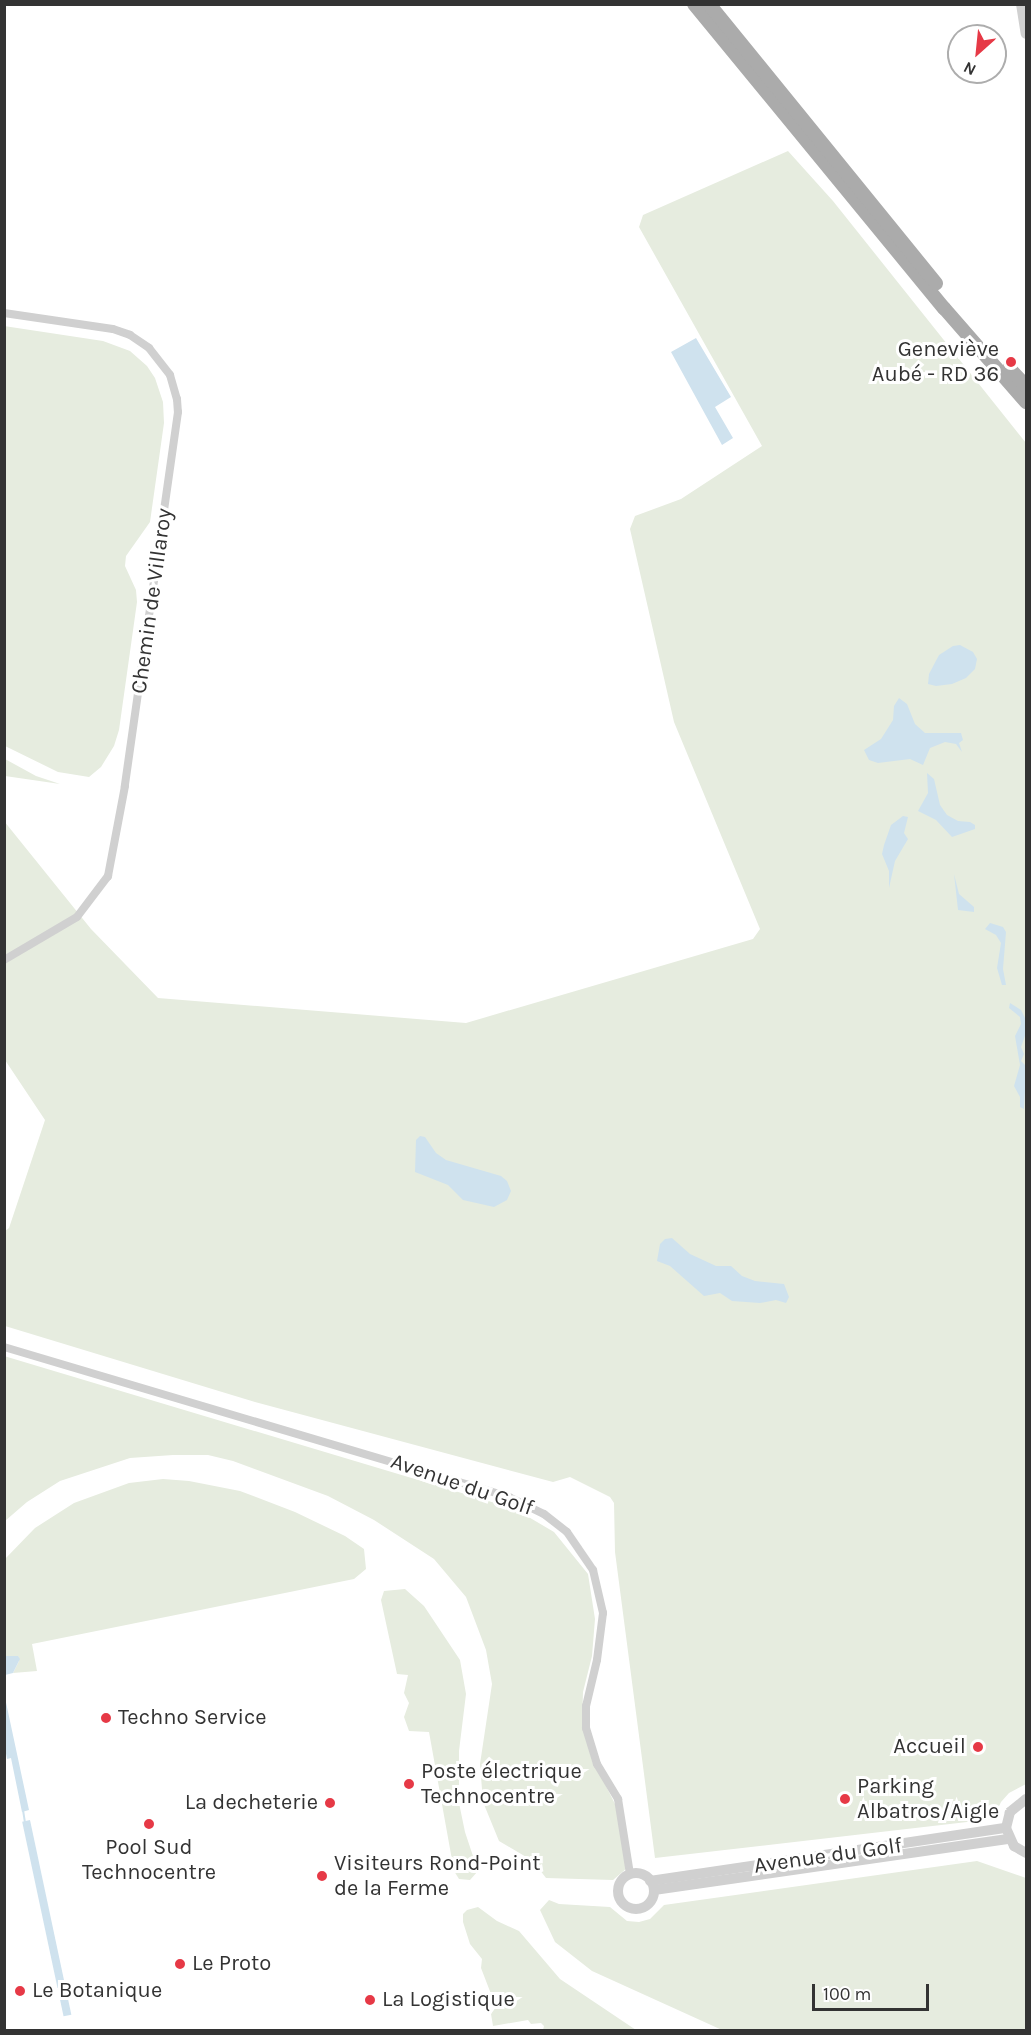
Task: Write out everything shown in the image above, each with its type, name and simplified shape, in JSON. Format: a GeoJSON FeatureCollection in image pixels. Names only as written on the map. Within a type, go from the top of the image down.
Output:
{"type":"FeatureCollection","features":[{"type":"Feature","properties":{"kind":"main road"},"geometry":{"type":"LineString","coordinates":[[694,4],[944,308],[1026,402]]}},
{"type":"Feature","properties":{"kind":"main road"},"geometry":{"type":"LineString","coordinates":[[709,4],[954,305],[1026,386]]}},
{"type":"Feature","properties":{"kind":"street"},"geometry":{"type":"LineString","coordinates":[[1021,4],[1026,34]]}},
{"type":"Feature","properties":{"kind":"street","name":"Chemin de Villaroy"},"geometry":{"type":"LineString","coordinates":[[4,313],[113,328],[130,335],[157,356],[170,375],[177,399],[177,426],[115,852],[108,876],[77,917],[4,960]]}},
{"type":"Feature","properties":{"kind":"street","name":"Avenue du Golf"},"geometry":{"type":"LineString","coordinates":[[4,1347],[509,1497],[544,1514],[567,1532],[593,1570],[603,1613],[597,1660],[586,1706],[586,1728],[597,1764],[618,1799],[630,1874],[619,1887],[618,1893],[625,1904],[642,1908],[650,1902],[652,1885],[645,1876],[630,1874]]}},
{"type":"Feature","properties":{"kind":"street"},"geometry":{"type":"LineString","coordinates":[[1026,1799],[1010,1812],[1008,1834],[1014,1846],[1026,1853]]}},
{"type":"Feature","properties":{"kind":"street","name":"Avenue du Golf"},"geometry":{"type":"LineString","coordinates":[[652,1885],[1008,1834]]}},
{"type":"Feature","properties":{"kind":"shaded area"},"geometry":{"type":"Polygon","coordinates":[[[788,151],[833,201],[1026,443],[1026,1784],[1009,1793],[1001,1802],[993,1819],[655,1858],[615,1552],[614,1503],[610,1497],[570,1477],[553,1482],[255,1402],[5,1326],[5,1231],[9,1228],[45,1120],[5,1060],[4,821],[91,929],[158,998],[466,1023],[753,939],[760,929],[674,722],[630,529],[635,516],[681,499],[762,446],[639,227],[643,215],[788,151]]]}},
{"type":"Feature","properties":{"kind":"shaded area"},"geometry":{"type":"Polygon","coordinates":[[[4,326],[103,341],[130,351],[147,366],[155,378],[163,402],[164,423],[150,522],[126,556],[125,566],[136,590],[137,602],[119,730],[114,746],[101,767],[89,777],[58,772],[5,746],[4,326]]]}},
{"type":"Feature","properties":{"kind":"shaded area"},"geometry":{"type":"Polygon","coordinates":[[[5,759],[36,776],[60,784],[5,776],[5,759]]]}},
{"type":"Feature","properties":{"kind":"shaded area"},"geometry":{"type":"Polygon","coordinates":[[[4,1356],[515,1509],[554,1532],[588,1574],[595,1619],[592,1656],[583,1692],[582,1725],[591,1756],[618,1810],[627,1868],[613,1880],[546,1878],[533,1861],[499,1841],[483,1802],[480,1764],[492,1684],[486,1650],[466,1597],[434,1559],[374,1520],[328,1496],[233,1461],[208,1455],[173,1455],[130,1458],[60,1481],[27,1502],[5,1521],[4,1356]]]}},
{"type":"Feature","properties":{"kind":"shaded area"},"geometry":{"type":"Polygon","coordinates":[[[163,1479],[189,1481],[240,1491],[295,1512],[345,1536],[364,1549],[366,1569],[354,1579],[32,1644],[37,1671],[13,1673],[19,1661],[18,1656],[5,1656],[4,1560],[35,1528],[74,1503],[129,1483],[163,1479]]]}},
{"type":"Feature","properties":{"kind":"shaded area"},"geometry":{"type":"Polygon","coordinates":[[[405,1589],[424,1606],[460,1660],[466,1694],[459,1751],[459,1803],[465,1832],[478,1871],[470,1880],[459,1879],[454,1871],[429,1732],[409,1731],[404,1717],[409,1703],[404,1693],[408,1675],[397,1674],[381,1600],[384,1591],[405,1589]]]}},
{"type":"Feature","properties":{"kind":"shaded area"},"geometry":{"type":"Polygon","coordinates":[[[977,1861],[1026,1878],[1026,2030],[722,2030],[592,1971],[555,1942],[540,1910],[549,1900],[559,1904],[610,1907],[627,1921],[639,1922],[650,1919],[664,1905],[977,1861]]]}},
{"type":"Feature","properties":{"kind":"shaded area"},"geometry":{"type":"Polygon","coordinates":[[[478,1907],[497,1921],[519,1931],[560,1979],[636,2030],[543,2030],[544,2026],[541,2023],[531,2024],[528,2020],[493,2026],[491,2014],[496,2007],[481,1968],[482,1959],[470,1944],[463,1922],[463,1914],[467,1910],[478,1907]]]}},
{"type":"Feature","properties":{"kind":"water"},"geometry":{"type":"Polygon","coordinates":[[[696,338],[731,397],[715,407],[733,438],[722,445],[671,352],[696,338]]]}},
{"type":"Feature","properties":{"kind":"water"},"geometry":{"type":"Polygon","coordinates":[[[960,645],[973,652],[977,659],[975,669],[966,678],[952,684],[936,686],[928,684],[929,674],[939,655],[953,646],[960,645]]]}},
{"type":"Feature","properties":{"kind":"water"},"geometry":{"type":"Polygon","coordinates":[[[899,698],[907,704],[915,724],[925,733],[961,733],[963,740],[959,743],[962,752],[956,744],[945,742],[930,748],[923,765],[910,759],[878,763],[869,760],[864,750],[881,739],[893,720],[894,706],[899,698]]]}},
{"type":"Feature","properties":{"kind":"water"},"geometry":{"type":"Polygon","coordinates":[[[927,773],[934,779],[940,805],[947,815],[958,821],[970,822],[975,825],[975,829],[952,837],[936,820],[918,811],[928,793],[927,773]]]}},
{"type":"Feature","properties":{"kind":"water"},"geometry":{"type":"Polygon","coordinates":[[[903,816],[908,817],[904,833],[908,839],[895,861],[889,888],[889,871],[882,854],[891,825],[903,816]]]}},
{"type":"Feature","properties":{"kind":"water"},"geometry":{"type":"Polygon","coordinates":[[[954,874],[959,894],[974,907],[974,912],[958,910],[954,874]]]}},
{"type":"Feature","properties":{"kind":"water"},"geometry":{"type":"Polygon","coordinates":[[[990,923],[1003,927],[1006,932],[1003,969],[1006,985],[1002,985],[997,968],[1001,943],[996,935],[985,929],[990,923]]]}},
{"type":"Feature","properties":{"kind":"water"},"geometry":{"type":"Polygon","coordinates":[[[1010,1003],[1021,1010],[1026,1020],[1026,1033],[1021,1047],[1024,1054],[1021,1061],[1025,1065],[1026,1074],[1024,1109],[1020,1107],[1020,1097],[1014,1086],[1020,1065],[1015,1036],[1021,1024],[1020,1017],[1009,1008],[1010,1003]]]}},
{"type":"Feature","properties":{"kind":"water"},"geometry":{"type":"Polygon","coordinates":[[[420,1136],[425,1137],[436,1153],[446,1160],[501,1176],[507,1181],[511,1191],[507,1200],[494,1207],[463,1200],[448,1185],[415,1172],[416,1140],[420,1136]]]}},
{"type":"Feature","properties":{"kind":"water"},"geometry":{"type":"Polygon","coordinates":[[[672,1238],[690,1254],[716,1266],[731,1266],[742,1276],[755,1281],[784,1284],[789,1297],[786,1303],[776,1300],[760,1303],[732,1301],[720,1293],[704,1296],[670,1266],[657,1261],[660,1244],[665,1239],[672,1238]]]}},
{"type":"Feature","properties":{"kind":"water"},"geometry":{"type":"Polygon","coordinates":[[[4,1656],[18,1656],[20,1659],[13,1673],[5,1675],[4,1656]]]}},
{"type":"Feature","properties":{"kind":"water"},"geometry":{"type":"Polygon","coordinates":[[[4,1693],[29,1810],[22,1812],[11,1758],[7,1759],[5,1748],[4,1693]]]}},
{"type":"Feature","properties":{"kind":"water"},"geometry":{"type":"Polygon","coordinates":[[[30,1820],[71,2015],[64,2016],[22,1822],[30,1820]]]}},
{"type":"Feature","properties":{"kind":"waterway"},"geometry":{"type":"LineString","coordinates":[[23,1810],[25,1822]]}},
{"type":"Feature","properties":{"kind":"place","name":"Geneviève Aubé - RD 36"},"geometry":{"type":"Point","coordinates":[1011,362]}},
{"type":"Feature","properties":{"kind":"place","name":"Techno Service"},"geometry":{"type":"Point","coordinates":[106,1718]}},
{"type":"Feature","properties":{"kind":"place","name":"Accueil"},"geometry":{"type":"Point","coordinates":[978,1747]}},
{"type":"Feature","properties":{"kind":"place","name":"Poste électrique Technocentre"},"geometry":{"type":"Point","coordinates":[409,1784]}},
{"type":"Feature","properties":{"kind":"place","name":"Parking Albatros/Aigle"},"geometry":{"type":"Point","coordinates":[845,1799]}},
{"type":"Feature","properties":{"kind":"place","name":"La decheterie"},"geometry":{"type":"Point","coordinates":[330,1803]}},
{"type":"Feature","properties":{"kind":"place","name":"Pool Sud Technocentre"},"geometry":{"type":"Point","coordinates":[149,1824]}},
{"type":"Feature","properties":{"kind":"place","name":"Visiteurs Rond-Point de la Ferme"},"geometry":{"type":"Point","coordinates":[322,1876]}},
{"type":"Feature","properties":{"kind":"place","name":"Le Proto"},"geometry":{"type":"Point","coordinates":[180,1964]}},
{"type":"Feature","properties":{"kind":"place","name":"Le Botanique"},"geometry":{"type":"Point","coordinates":[20,1991]}},
{"type":"Feature","properties":{"kind":"place","name":"La Logistique"},"geometry":{"type":"Point","coordinates":[370,2000]}}]}
